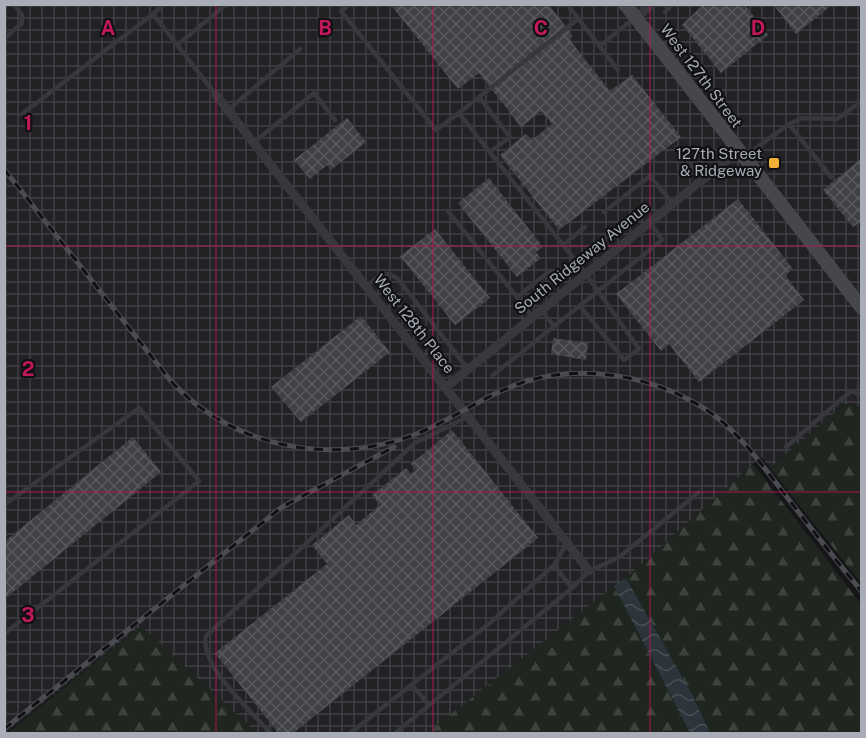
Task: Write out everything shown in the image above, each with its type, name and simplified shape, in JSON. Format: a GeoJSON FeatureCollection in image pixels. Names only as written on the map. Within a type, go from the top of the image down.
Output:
{"type":"FeatureCollection","features":[{"type":"Feature","properties":{"kind":"main road","name":"West 127th Street"},"geometry":{"type":"LineString","coordinates":[[626,4],[861,308]]}},
{"type":"Feature","properties":{"kind":"street"},"geometry":{"type":"LineString","coordinates":[[636,18],[652,4]]}},
{"type":"Feature","properties":{"kind":"street","name":"West 128th Place"},"geometry":{"type":"LineString","coordinates":[[216,95],[589,571]]}},
{"type":"Feature","properties":{"kind":"street","name":"South Ridgeway Avenue"},"geometry":{"type":"LineString","coordinates":[[445,388],[650,222],[740,154]]}},
{"type":"Feature","properties":{"kind":"lane"},"geometry":{"type":"LineString","coordinates":[[4,39],[22,23],[22,15],[14,4]]}},
{"type":"Feature","properties":{"kind":"lane"},"geometry":{"type":"LineString","coordinates":[[22,114],[164,4]]}},
{"type":"Feature","properties":{"kind":"lane"},"geometry":{"type":"LineString","coordinates":[[177,45],[228,4]]}},
{"type":"Feature","properties":{"kind":"lane"},"geometry":{"type":"LineString","coordinates":[[349,4],[341,11],[436,130],[578,19]]}},
{"type":"Feature","properties":{"kind":"lane"},"geometry":{"type":"LineString","coordinates":[[567,4],[618,70]]}},
{"type":"Feature","properties":{"kind":"lane"},"geometry":{"type":"LineString","coordinates":[[665,12],[673,4]]}},
{"type":"Feature","properties":{"kind":"lane"},"geometry":{"type":"LineString","coordinates":[[153,14],[216,95]]}},
{"type":"Feature","properties":{"kind":"lane"},"geometry":{"type":"LineString","coordinates":[[600,46],[636,18]]}},
{"type":"Feature","properties":{"kind":"lane"},"geometry":{"type":"LineString","coordinates":[[228,110],[300,49]]}},
{"type":"Feature","properties":{"kind":"lane"},"geometry":{"type":"LineString","coordinates":[[253,143],[314,93],[335,120]]}},
{"type":"Feature","properties":{"kind":"lane"},"geometry":{"type":"LineString","coordinates":[[479,97],[510,137],[490,152]]}},
{"type":"Feature","properties":{"kind":"lane"},"geometry":{"type":"LineString","coordinates":[[740,154],[801,118],[837,119],[861,101]]}},
{"type":"Feature","properties":{"kind":"lane"},"geometry":{"type":"LineString","coordinates":[[459,113],[586,274],[639,349],[624,360],[580,306]]}},
{"type":"Feature","properties":{"kind":"lane"},"geometry":{"type":"LineString","coordinates":[[789,124],[831,177]]}},
{"type":"Feature","properties":{"kind":"lane"},"geometry":{"type":"LineString","coordinates":[[676,148],[703,180]]}},
{"type":"Feature","properties":{"kind":"lane"},"geometry":{"type":"LineString","coordinates":[[604,212],[650,176],[673,204]]}},
{"type":"Feature","properties":{"kind":"lane"},"geometry":{"type":"LineString","coordinates":[[448,211],[532,317]]}},
{"type":"Feature","properties":{"kind":"lane"},"geometry":{"type":"LineString","coordinates":[[493,375],[662,240],[650,222]]}},
{"type":"Feature","properties":{"kind":"lane"},"geometry":{"type":"LineString","coordinates":[[563,245],[585,227]]}},
{"type":"Feature","properties":{"kind":"lane"},"geometry":{"type":"LineString","coordinates":[[517,297],[550,271]]}},
{"type":"Feature","properties":{"kind":"lane"},"geometry":{"type":"LineString","coordinates":[[365,286],[381,275],[390,274],[398,279],[468,369]]}},
{"type":"Feature","properties":{"kind":"lane"},"geometry":{"type":"LineString","coordinates":[[541,310],[554,326]]}},
{"type":"Feature","properties":{"kind":"lane"},"geometry":{"type":"LineString","coordinates":[[786,447],[851,391],[861,395]]}},
{"type":"Feature","properties":{"kind":"lane"},"geometry":{"type":"LineString","coordinates":[[4,505],[139,408],[199,481],[4,634]]}},
{"type":"Feature","properties":{"kind":"lane"},"geometry":{"type":"LineString","coordinates":[[272,734],[210,664],[203,647],[206,636],[416,443],[468,417]]}},
{"type":"Feature","properties":{"kind":"lane"},"geometry":{"type":"LineString","coordinates":[[394,734],[572,588],[589,571],[618,558],[698,493]]}},
{"type":"Feature","properties":{"kind":"lane"},"geometry":{"type":"LineString","coordinates":[[349,734],[490,623],[554,565],[567,543]]}},
{"type":"Feature","properties":{"kind":"lane"},"geometry":{"type":"LineString","coordinates":[[554,565],[572,588]]}},
{"type":"Feature","properties":{"kind":"lane"},"geometry":{"type":"LineString","coordinates":[[412,685],[429,705]]}},
{"type":"Feature","properties":{"kind":"shaded area"},"geometry":{"type":"Polygon","coordinates":[[[4,5],[861,5],[861,407],[845,404],[770,468],[761,457],[626,578],[432,729],[435,733],[257,733],[141,626],[5,733],[4,5]]]}},
{"type":"Feature","properties":{"kind":"green space"},"geometry":{"type":"Polygon","coordinates":[[[845,404],[861,407],[861,583],[770,468],[845,404]]]}},
{"type":"Feature","properties":{"kind":"green space"},"geometry":{"type":"Polygon","coordinates":[[[753,464],[861,604],[861,733],[710,733],[693,696],[626,578],[753,464]]]}},
{"type":"Feature","properties":{"kind":"green space"},"geometry":{"type":"Polygon","coordinates":[[[614,586],[690,733],[435,734],[432,729],[614,586]]]}},
{"type":"Feature","properties":{"kind":"green space"},"geometry":{"type":"Polygon","coordinates":[[[141,626],[257,733],[9,732],[141,626]]]}},
{"type":"Feature","properties":{"kind":"water"},"geometry":{"type":"Polygon","coordinates":[[[626,578],[693,696],[710,733],[690,733],[614,586],[626,578]]]}},
{"type":"Feature","properties":{"kind":"building"},"geometry":{"type":"Polygon","coordinates":[[[704,4],[744,4],[768,35],[721,73],[682,25],[704,4]]]}},
{"type":"Feature","properties":{"kind":"building"},"geometry":{"type":"Polygon","coordinates":[[[773,4],[833,4],[796,34],[773,4]]]}},
{"type":"Feature","properties":{"kind":"building"},"geometry":{"type":"Polygon","coordinates":[[[391,5],[549,5],[573,36],[569,39],[610,91],[632,75],[681,137],[559,230],[500,155],[526,134],[532,140],[552,124],[541,111],[521,127],[479,73],[458,89],[391,5]]]}},
{"type":"Feature","properties":{"kind":"building"},"geometry":{"type":"Polygon","coordinates":[[[347,118],[366,142],[331,170],[327,165],[310,179],[294,160],[347,118]]]}},
{"type":"Feature","properties":{"kind":"building"},"geometry":{"type":"Polygon","coordinates":[[[862,158],[862,221],[853,227],[823,190],[862,158]]]}},
{"type":"Feature","properties":{"kind":"building"},"geometry":{"type":"Polygon","coordinates":[[[489,178],[543,247],[536,252],[541,258],[517,277],[458,203],[489,178]]]}},
{"type":"Feature","properties":{"kind":"building"},"geometry":{"type":"Polygon","coordinates":[[[738,199],[793,269],[785,275],[804,300],[699,382],[669,344],[661,351],[616,294],[738,199]]]}},
{"type":"Feature","properties":{"kind":"building"},"geometry":{"type":"Polygon","coordinates":[[[435,229],[490,298],[455,325],[400,256],[435,229]]]}},
{"type":"Feature","properties":{"kind":"building"},"geometry":{"type":"Polygon","coordinates":[[[361,316],[390,352],[301,422],[271,387],[361,316]]]}},
{"type":"Feature","properties":{"kind":"building"},"geometry":{"type":"Polygon","coordinates":[[[553,338],[588,343],[586,360],[551,354],[553,338]]]}},
{"type":"Feature","properties":{"kind":"building"},"geometry":{"type":"Polygon","coordinates":[[[452,430],[538,538],[292,734],[279,734],[215,653],[327,564],[312,545],[349,515],[356,525],[380,505],[372,495],[406,468],[411,474],[416,470],[411,464],[452,430]]]}},
{"type":"Feature","properties":{"kind":"building"},"geometry":{"type":"Polygon","coordinates":[[[133,437],[161,472],[7,597],[4,593],[4,542],[133,437]]]}},
{"type":"Feature","properties":{"kind":"railway"},"geometry":{"type":"LineString","coordinates":[[4,169],[170,380],[195,403],[222,422],[253,436],[285,445],[318,449],[351,449],[384,444],[416,434],[499,392],[527,381],[572,374],[617,376],[640,381],[682,396],[702,407],[726,425],[756,457],[862,592]]}},
{"type":"Feature","properties":{"kind":"railway"},"geometry":{"type":"LineString","coordinates":[[4,729],[282,507],[394,447]]}},
{"type":"Feature","properties":{"kind":"place","name":"127th Street & Ridgeway"},"geometry":{"type":"Point","coordinates":[774,163]}}]}
